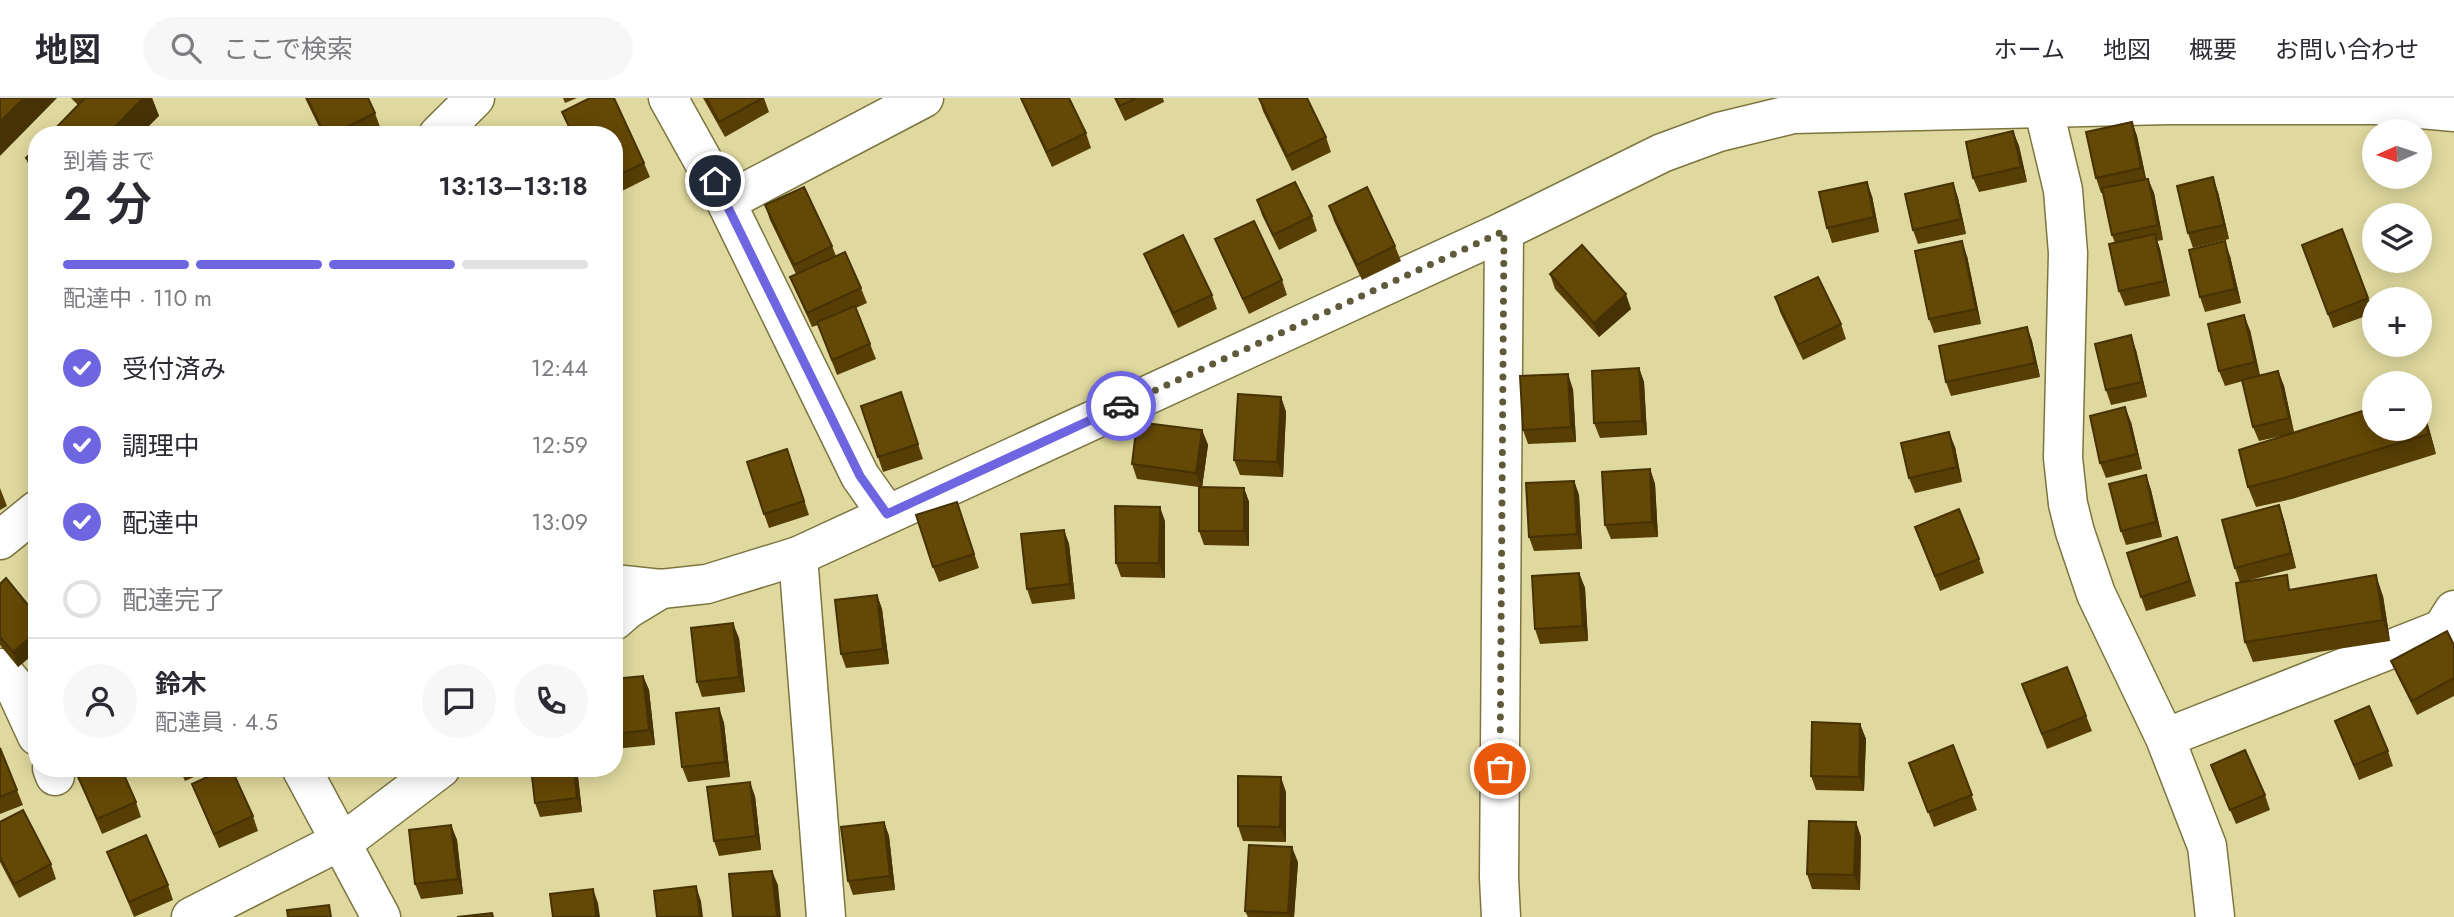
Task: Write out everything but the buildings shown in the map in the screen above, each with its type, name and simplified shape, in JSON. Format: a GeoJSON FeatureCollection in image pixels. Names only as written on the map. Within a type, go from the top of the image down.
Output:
{"type":"FeatureCollection","features":[{"type":"Feature","properties":{"kind":"street"},"geometry":{"type":"LineString","coordinates":[[447,126],[475,98]]}},
{"type":"Feature","properties":{"kind":"street"},"geometry":{"type":"LineString","coordinates":[[668,98],[726,202],[860,476],[887,514]]}},
{"type":"Feature","properties":{"kind":"street"},"geometry":{"type":"LineString","coordinates":[[726,202],[924,98]]}},
{"type":"Feature","properties":{"kind":"street"},"geometry":{"type":"LineString","coordinates":[[2453,98],[2454,106]]}},
{"type":"Feature","properties":{"kind":"street"},"geometry":{"type":"LineString","coordinates":[[2042,103],[2063,190],[2068,253],[2063,458],[2068,504],[2096,594],[2165,738],[2207,846],[2215,917]]}},
{"type":"Feature","properties":{"kind":"street"},"geometry":{"type":"LineString","coordinates":[[623,585],[661,589],[707,584],[798,556],[1504,231],[1662,153],[1719,132],[1793,114],[2042,103],[2376,105],[2454,112]]}},
{"type":"Feature","properties":{"kind":"street"},"geometry":{"type":"LineString","coordinates":[[1501,917],[1499,865],[1504,231]]}},
{"type":"Feature","properties":{"kind":"street"},"geometry":{"type":"LineString","coordinates":[[0,540],[28,517]]}},
{"type":"Feature","properties":{"kind":"street"},"geometry":{"type":"LineString","coordinates":[[798,556],[826,917]]}},
{"type":"Feature","properties":{"kind":"street"},"geometry":{"type":"LineString","coordinates":[[623,613],[661,589]]}},
{"type":"Feature","properties":{"kind":"street"},"geometry":{"type":"LineString","coordinates":[[2165,738],[2442,629],[2454,610]]}},
{"type":"Feature","properties":{"kind":"street"},"geometry":{"type":"LineString","coordinates":[[0,668],[13,684],[28,716]]}},
{"type":"Feature","properties":{"kind":"street"},"geometry":{"type":"LineString","coordinates":[[306,777],[381,917]]}},
{"type":"Feature","properties":{"kind":"street"},"geometry":{"type":"LineString","coordinates":[[191,917],[355,834],[429,777]]}},
{"type":"Feature","properties":{"kind":"way so far"},"geometry":{"type":"LineString","coordinates":[[1121,406],[1504,231],[1500,769]]}},
{"type":"Feature","properties":{"kind":"route"},"geometry":{"type":"LineString","coordinates":[[715,181],[860,476],[887,514],[1121,406]]}}]}
